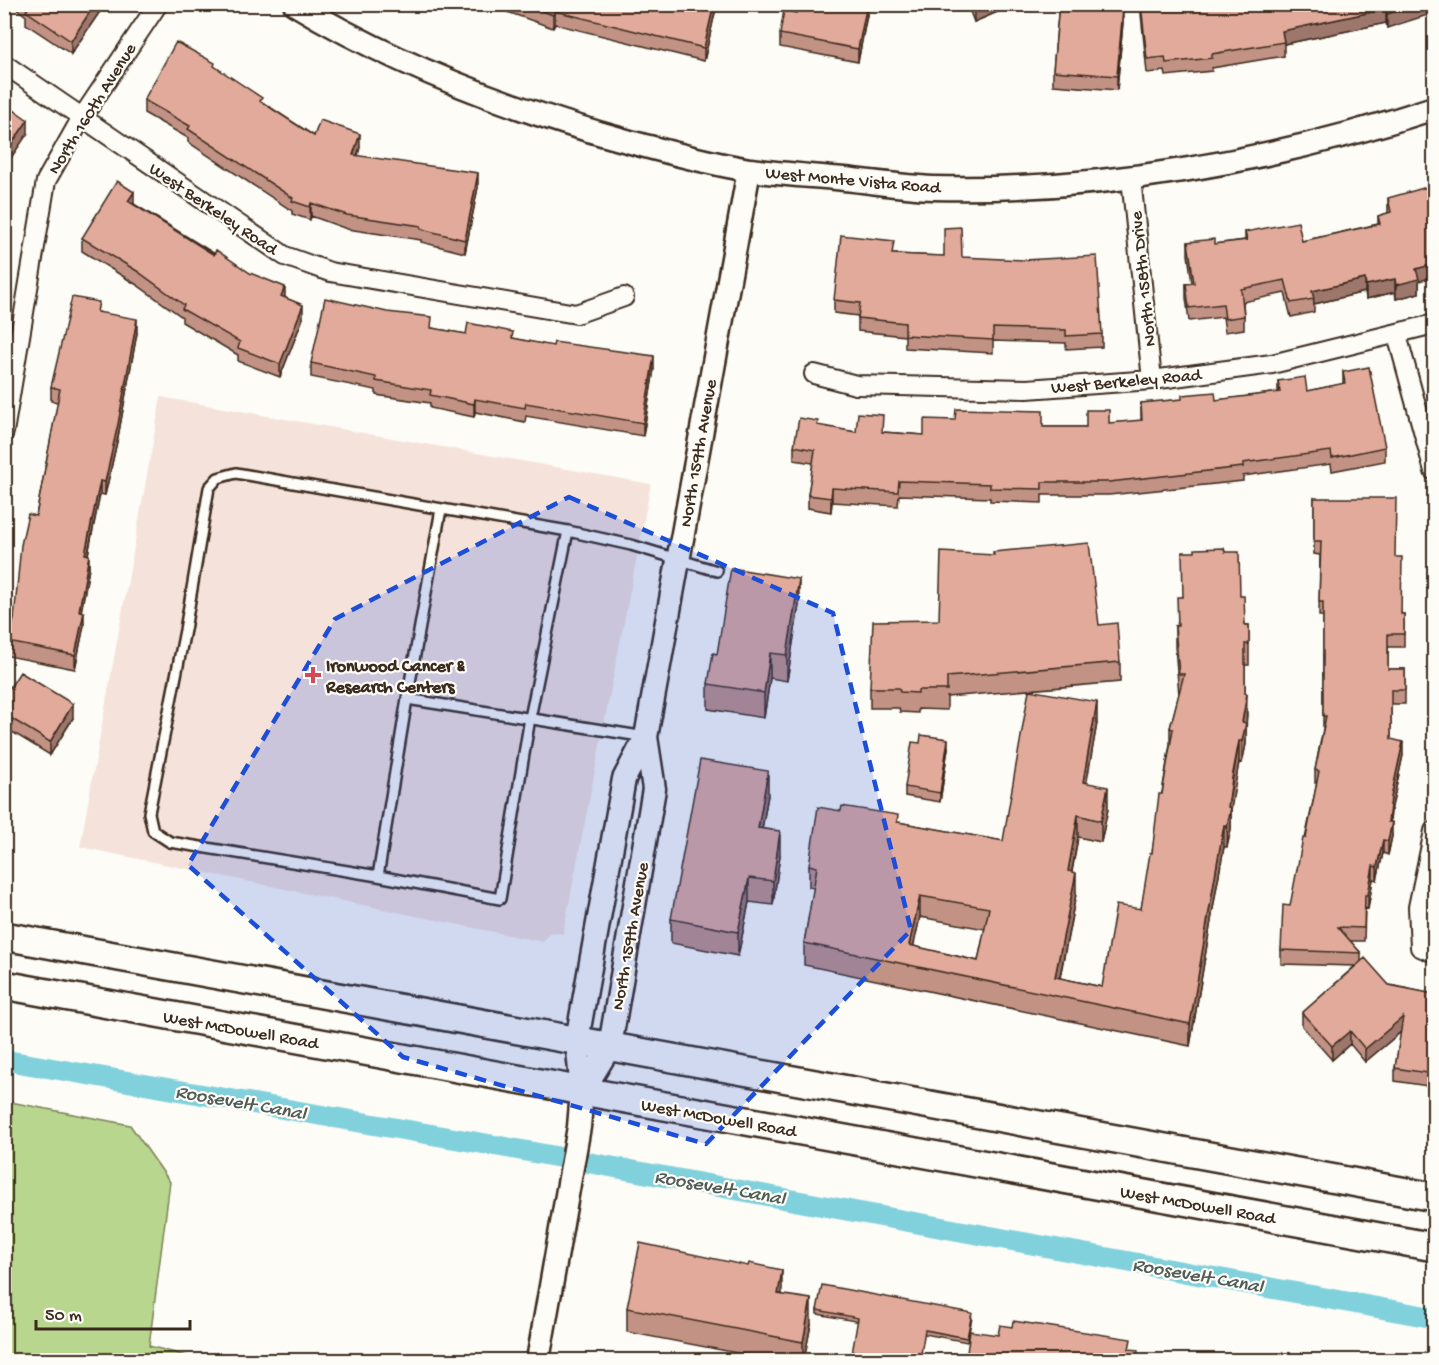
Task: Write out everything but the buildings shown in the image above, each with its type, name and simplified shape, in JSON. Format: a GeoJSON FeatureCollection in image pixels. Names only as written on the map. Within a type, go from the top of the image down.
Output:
{"type":"FeatureCollection","features":[{"type":"Feature","properties":{"kind":"main road"},"geometry":{"type":"LineString","coordinates":[[4,936],[1434,1197]]}},
{"type":"Feature","properties":{"kind":"main road","name":"West McDowell Road"},"geometry":{"type":"LineString","coordinates":[[4,986],[1434,1247]]}},
{"type":"Feature","properties":{"kind":"street","name":"North 160th Avenue"},"geometry":{"type":"LineString","coordinates":[[4,432],[9,374],[46,180],[81,119],[158,4]]}},
{"type":"Feature","properties":{"kind":"street","name":"West Monte Vista Road"},"geometry":{"type":"LineString","coordinates":[[295,4],[381,51],[501,103],[567,125],[749,170],[931,188],[1009,188],[1131,178],[1253,157],[1372,129],[1434,108]]}},
{"type":"Feature","properties":{"kind":"street","name":"West Berkeley Road"},"geometry":{"type":"LineString","coordinates":[[4,64],[252,236],[285,256],[330,272],[576,314],[624,297]]}},
{"type":"Feature","properties":{"kind":"street","name":"North 159th Avenue"},"geometry":{"type":"LineString","coordinates":[[538,1360],[577,1138],[582,1092],[577,1040],[624,780],[646,736],[749,170]]}},
{"type":"Feature","properties":{"kind":"street","name":"North 158th Drive"},"geometry":{"type":"LineString","coordinates":[[1131,178],[1152,381]]}},
{"type":"Feature","properties":{"kind":"street","name":"West Berkeley Road"},"geometry":{"type":"LineString","coordinates":[[814,374],[856,385],[1016,389],[1152,381],[1272,364],[1397,335],[1434,324]]}},
{"type":"Feature","properties":{"kind":"street"},"geometry":{"type":"LineString","coordinates":[[1397,335],[1434,471]]}},
{"type":"Feature","properties":{"kind":"street","name":"North 159th Avenue"},"geometry":{"type":"LineString","coordinates":[[582,1092],[610,1046],[654,789],[646,736]]}},
{"type":"Feature","properties":{"kind":"street"},"geometry":{"type":"LineString","coordinates":[[1427,950],[1418,907],[1434,831]]}},
{"type":"Feature","properties":{"kind":"lane"},"geometry":{"type":"LineString","coordinates":[[568,531],[530,718],[500,899],[378,876],[170,842],[153,831],[149,813],[185,630],[208,488],[218,478],[236,473],[568,531],[678,558],[717,571]]}},
{"type":"Feature","properties":{"kind":"lane"},"geometry":{"type":"LineString","coordinates":[[378,876],[441,509]]}},
{"type":"Feature","properties":{"kind":"lane"},"geometry":{"type":"LineString","coordinates":[[407,699],[646,736]]}},
{"type":"Feature","properties":{"kind":"highlighted area"},"geometry":{"type":"Polygon","coordinates":[[[569,497],[833,613],[911,930],[706,1144],[403,1057],[188,865],[335,619],[569,497]]]}},
{"type":"Feature","properties":{"kind":"shaded area"},"geometry":{"type":"Polygon","coordinates":[[[161,397],[651,484],[563,934],[551,932],[543,942],[80,847],[161,397]]]}},
{"type":"Feature","properties":{"kind":"green space"},"geometry":{"type":"Polygon","coordinates":[[[5,1101],[130,1125],[170,1182],[149,1346],[201,1360],[5,1360],[5,1101]]]}},
{"type":"Feature","properties":{"kind":"waterway","name":"Roosevelt Canal"},"geometry":{"type":"LineString","coordinates":[[4,1060],[509,1148],[1434,1318]]}},
{"type":"Feature","properties":{"kind":"place","name":"Ironwood Cancer & Research Centers"},"geometry":{"type":"Point","coordinates":[313,675]}}]}
